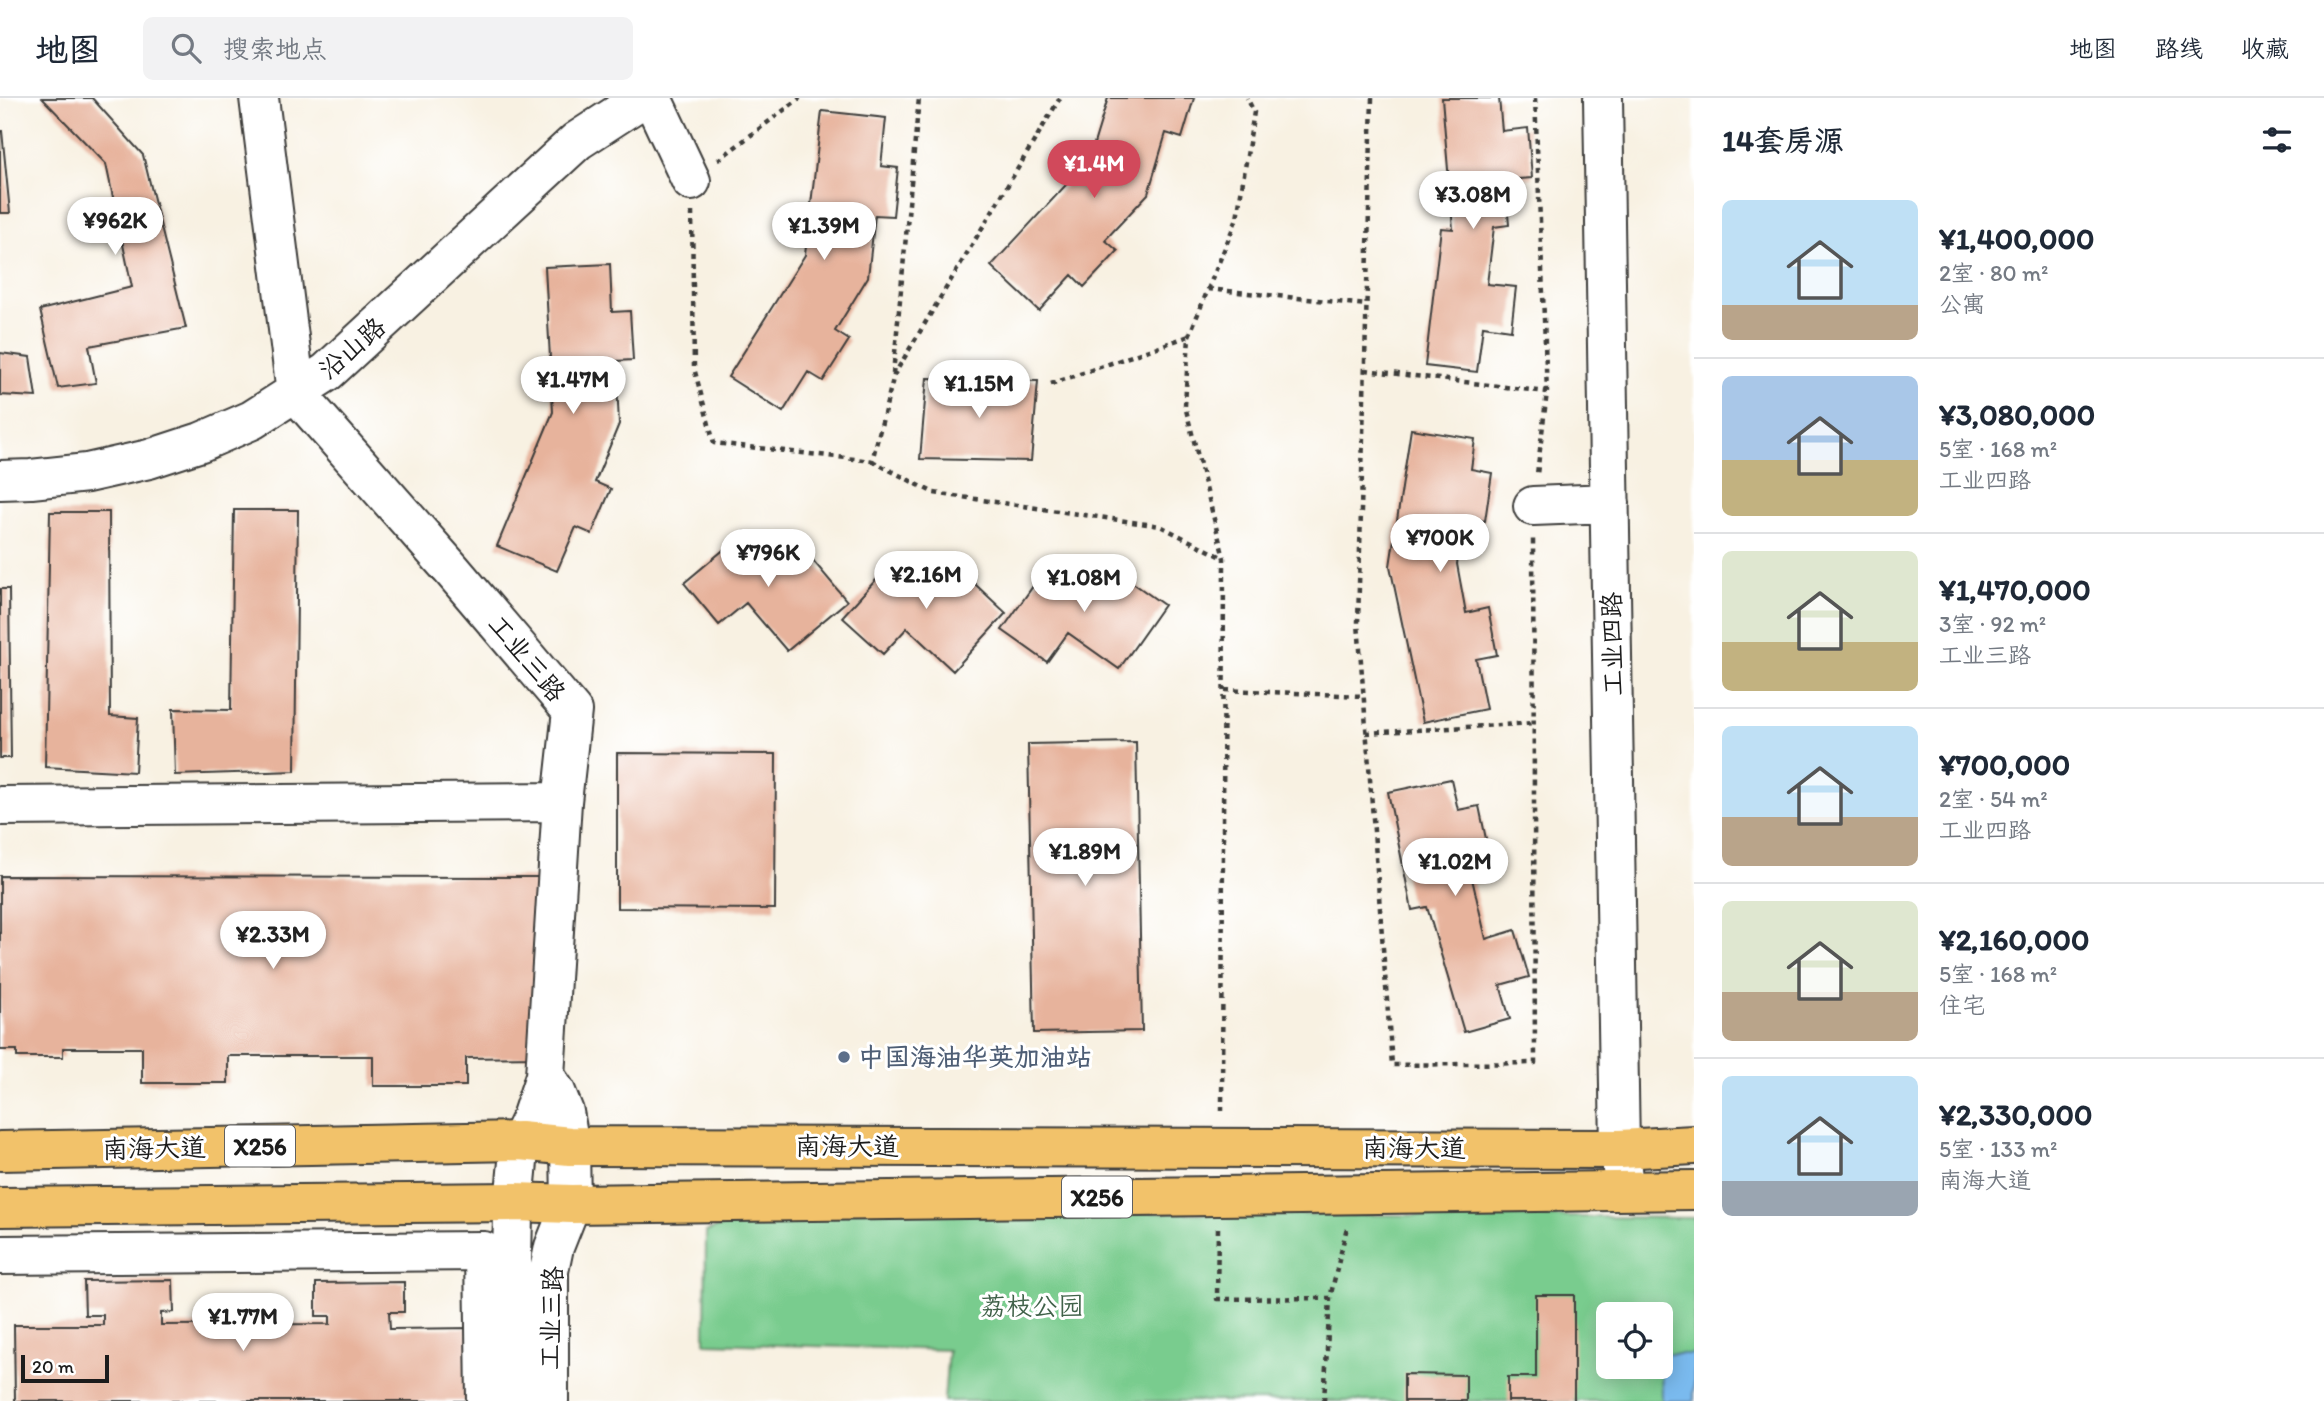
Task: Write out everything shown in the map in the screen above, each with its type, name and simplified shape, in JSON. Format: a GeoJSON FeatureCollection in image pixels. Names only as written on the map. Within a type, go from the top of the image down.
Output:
{"type":"FeatureCollection","features":[{"type":"Feature","properties":{"kind":"main road","name":"南海大道"},"geometry":{"type":"LineString","coordinates":[[0,1151],[520,1141],[570,1146],[1620,1149],[1694,1145]]}},
{"type":"Feature","properties":{"kind":"main road","name":"南海大道"},"geometry":{"type":"LineString","coordinates":[[0,1207],[515,1202],[571,1204],[1694,1190]]}},
{"type":"Feature","properties":{"kind":"street"},"geometry":{"type":"LineString","coordinates":[[259,98],[296,393]]}},
{"type":"Feature","properties":{"kind":"street","name":"沿山路"},"geometry":{"type":"LineString","coordinates":[[0,480],[88,473],[149,459],[201,442],[252,420],[327,372],[577,141],[643,98]]}},
{"type":"Feature","properties":{"kind":"street"},"geometry":{"type":"LineString","coordinates":[[652,98],[691,181]]}},
{"type":"Feature","properties":{"kind":"street","name":"工业四路"},"geometry":{"type":"LineString","coordinates":[[1603,98],[1620,1149],[1624,1189]]}},
{"type":"Feature","properties":{"kind":"street","name":"工业三路"},"geometry":{"type":"LineString","coordinates":[[296,393],[572,711],[562,802],[545,1076],[520,1141],[515,1202],[512,1261],[517,1401]]}},
{"type":"Feature","properties":{"kind":"street"},"geometry":{"type":"LineString","coordinates":[[1533,506],[1610,503]]}},
{"type":"Feature","properties":{"kind":"street"},"geometry":{"type":"LineString","coordinates":[[0,806],[562,802]]}},
{"type":"Feature","properties":{"kind":"street","name":"工业三路"},"geometry":{"type":"LineString","coordinates":[[545,1076],[556,1092],[564,1112],[570,1146],[571,1204],[554,1247],[550,1271],[549,1401]]}},
{"type":"Feature","properties":{"kind":"street"},"geometry":{"type":"LineString","coordinates":[[0,1255],[484,1251],[486,1401]]}},
{"type":"Feature","properties":{"kind":"path"},"geometry":{"type":"LineString","coordinates":[[800,98],[691,181],[694,368],[714,443],[872,461],[934,493],[1160,526],[1224,558]]}},
{"type":"Feature","properties":{"kind":"path"},"geometry":{"type":"LineString","coordinates":[[892,382],[919,98]]}},
{"type":"Feature","properties":{"kind":"path"},"geometry":{"type":"LineString","coordinates":[[872,461],[892,382],[900,363],[1060,98]]}},
{"type":"Feature","properties":{"kind":"path"},"geometry":{"type":"LineString","coordinates":[[1222,1111],[1224,558],[1185,406],[1189,336],[1237,218],[1254,112],[1247,98]]}},
{"type":"Feature","properties":{"kind":"path"},"geometry":{"type":"LineString","coordinates":[[1372,98],[1357,623],[1392,1065],[1535,1063],[1533,506],[1547,392],[1535,98]]}},
{"type":"Feature","properties":{"kind":"path"},"geometry":{"type":"LineString","coordinates":[[1208,289],[1367,305]]}},
{"type":"Feature","properties":{"kind":"path"},"geometry":{"type":"LineString","coordinates":[[1051,384],[1189,336]]}},
{"type":"Feature","properties":{"kind":"path"},"geometry":{"type":"LineString","coordinates":[[1364,370],[1547,392]]}},
{"type":"Feature","properties":{"kind":"path"},"geometry":{"type":"LineString","coordinates":[[1225,690],[1363,696]]}},
{"type":"Feature","properties":{"kind":"path"},"geometry":{"type":"LineString","coordinates":[[1366,733],[1534,723]]}},
{"type":"Feature","properties":{"kind":"path"},"geometry":{"type":"LineString","coordinates":[[1324,1401],[1330,1298],[1348,1222]]}},
{"type":"Feature","properties":{"kind":"path"},"geometry":{"type":"LineString","coordinates":[[1218,1227],[1217,1299],[1330,1298]]}},
{"type":"Feature","properties":{"kind":"green space","name":"荔枝公园"},"geometry":{"type":"Polygon","coordinates":[[[763,1209],[1694,1218],[1694,1401],[944,1401],[948,1350],[705,1343],[706,1232],[763,1209]]]}},
{"type":"Feature","properties":{"kind":"water"},"geometry":{"type":"Polygon","coordinates":[[[1673,1354],[1694,1354],[1694,1401],[1662,1401],[1662,1379],[1673,1379],[1673,1354]]]}},
{"type":"Feature","properties":{"kind":"building"},"geometry":{"type":"Polygon","coordinates":[[[42,98],[92,98],[143,155],[186,328],[89,346],[96,383],[58,388],[40,310],[132,287],[106,164],[42,98]]]}},
{"type":"Feature","properties":{"kind":"building"},"geometry":{"type":"Polygon","coordinates":[[[1108,98],[1194,98],[1182,138],[1166,133],[1148,194],[1105,240],[1118,251],[1084,287],[1072,275],[1039,311],[991,266],[1089,160],[1108,98]]]}},
{"type":"Feature","properties":{"kind":"building"},"geometry":{"type":"Polygon","coordinates":[[[1442,98],[1499,98],[1502,131],[1528,128],[1532,178],[1505,180],[1509,225],[1494,227],[1487,284],[1516,287],[1511,330],[1483,326],[1477,372],[1425,366],[1441,228],[1453,229],[1442,98]]]}},
{"type":"Feature","properties":{"kind":"building"},"geometry":{"type":"Polygon","coordinates":[[[822,111],[886,118],[881,166],[898,168],[893,216],[875,215],[868,277],[835,331],[849,340],[823,381],[808,372],[783,412],[728,377],[805,255],[822,111]]]}},
{"type":"Feature","properties":{"kind":"building"},"geometry":{"type":"Polygon","coordinates":[[[2,131],[10,213],[0,213],[2,131]]]}},
{"type":"Feature","properties":{"kind":"building"},"geometry":{"type":"Polygon","coordinates":[[[610,264],[612,312],[630,311],[633,360],[616,361],[619,424],[595,482],[611,489],[592,534],[576,527],[557,571],[497,546],[553,412],[545,267],[610,264]]]}},
{"type":"Feature","properties":{"kind":"building"},"geometry":{"type":"Polygon","coordinates":[[[0,353],[30,357],[36,397],[0,395],[0,353]]]}},
{"type":"Feature","properties":{"kind":"building"},"geometry":{"type":"Polygon","coordinates":[[[927,378],[1038,381],[1031,461],[920,459],[927,378]]]}},
{"type":"Feature","properties":{"kind":"building"},"geometry":{"type":"Polygon","coordinates":[[[1411,429],[1475,439],[1471,469],[1492,473],[1485,521],[1464,517],[1457,564],[1466,613],[1488,608],[1497,655],[1476,659],[1486,709],[1423,722],[1390,566],[1411,429]]]}},
{"type":"Feature","properties":{"kind":"building"},"geometry":{"type":"Polygon","coordinates":[[[234,510],[298,510],[295,771],[175,775],[173,709],[231,710],[234,510]]]}},
{"type":"Feature","properties":{"kind":"building"},"geometry":{"type":"Polygon","coordinates":[[[50,512],[109,512],[110,716],[138,718],[135,772],[45,767],[50,512]]]}},
{"type":"Feature","properties":{"kind":"building"},"geometry":{"type":"Polygon","coordinates":[[[745,532],[769,561],[795,539],[847,601],[787,651],[746,603],[719,625],[684,583],[745,532]]]}},
{"type":"Feature","properties":{"kind":"building"},"geometry":{"type":"Polygon","coordinates":[[[896,558],[924,583],[947,558],[1006,613],[953,671],[907,628],[883,654],[842,617],[896,558]]]}},
{"type":"Feature","properties":{"kind":"building"},"geometry":{"type":"Polygon","coordinates":[[[1099,559],[1164,605],[1119,669],[1068,633],[1047,662],[1002,630],[1048,565],[1079,587],[1099,559]]]}},
{"type":"Feature","properties":{"kind":"building"},"geometry":{"type":"Polygon","coordinates":[[[0,589],[9,589],[11,758],[0,758],[0,589]]]}},
{"type":"Feature","properties":{"kind":"building"},"geometry":{"type":"Polygon","coordinates":[[[1136,742],[1142,1031],[1034,1033],[1028,744],[1136,742]]]}},
{"type":"Feature","properties":{"kind":"building"},"geometry":{"type":"Polygon","coordinates":[[[617,753],[776,754],[775,909],[617,908],[617,753]]]}},
{"type":"Feature","properties":{"kind":"building"},"geometry":{"type":"Polygon","coordinates":[[[1451,779],[1458,810],[1479,806],[1489,853],[1467,857],[1486,939],[1515,930],[1529,977],[1500,985],[1510,1019],[1464,1032],[1427,907],[1412,910],[1388,792],[1451,779]]]}},
{"type":"Feature","properties":{"kind":"building"},"geometry":{"type":"Polygon","coordinates":[[[0,876],[538,877],[539,1057],[466,1058],[466,1086],[373,1086],[373,1056],[228,1056],[228,1083],[142,1083],[142,1048],[63,1048],[63,1057],[17,1057],[17,1050],[0,1050],[0,876]]]}},
{"type":"Feature","properties":{"kind":"building"},"geometry":{"type":"Polygon","coordinates":[[[173,1280],[174,1312],[161,1313],[161,1325],[330,1324],[330,1316],[316,1316],[316,1283],[404,1282],[404,1312],[389,1312],[390,1329],[475,1328],[476,1401],[15,1401],[14,1325],[103,1325],[103,1315],[85,1315],[84,1281],[173,1280]]]}},
{"type":"Feature","properties":{"kind":"building"},"geometry":{"type":"Polygon","coordinates":[[[1536,1295],[1574,1295],[1574,1401],[1508,1401],[1508,1377],[1536,1377],[1536,1295]]]}},
{"type":"Feature","properties":{"kind":"building"},"geometry":{"type":"Polygon","coordinates":[[[1404,1374],[1466,1375],[1466,1401],[1404,1401],[1404,1374]]]}},
{"type":"Feature","properties":{"kind":"place","name":"中国海油华英加油站"},"geometry":{"type":"Point","coordinates":[844,1057]}}]}
